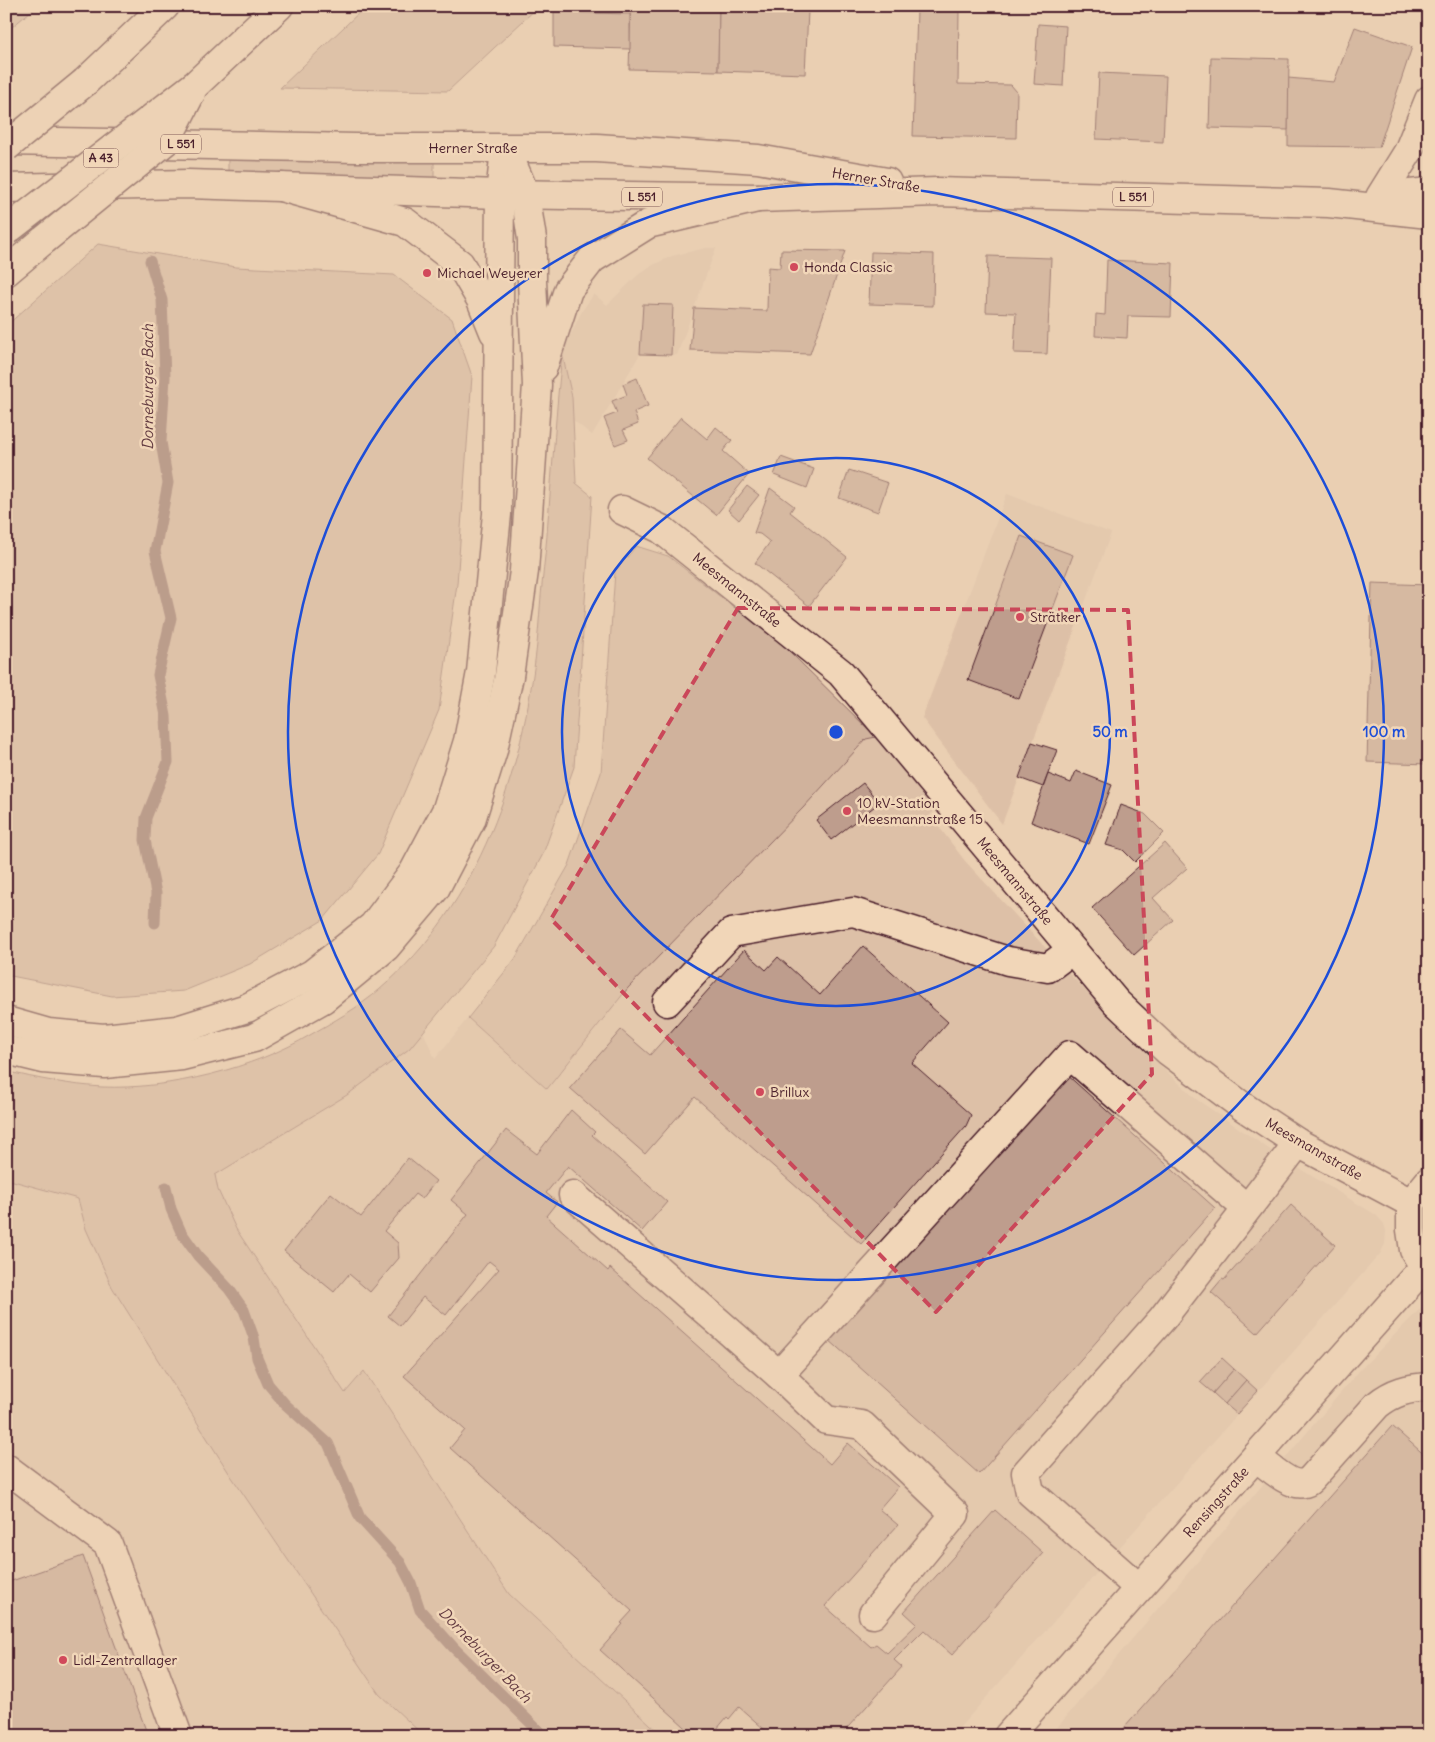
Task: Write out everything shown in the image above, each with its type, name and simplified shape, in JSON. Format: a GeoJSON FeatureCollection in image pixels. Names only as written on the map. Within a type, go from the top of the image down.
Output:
{"type":"FeatureCollection","features":[{"type":"Feature","properties":{"kind":"main road"},"geometry":{"type":"LineString","coordinates":[[6,147],[85,82],[165,6]]}},
{"type":"Feature","properties":{"kind":"main road","name":"A 43"},"geometry":{"type":"LineString","coordinates":[[6,231],[195,85],[279,6]]}},
{"type":"Feature","properties":{"kind":"main road"},"geometry":{"type":"LineString","coordinates":[[6,272],[167,140],[195,85]]}},
{"type":"Feature","properties":{"kind":"main road"},"geometry":{"type":"LineString","coordinates":[[1380,197],[1408,152],[1429,100]]}},
{"type":"Feature","properties":{"kind":"main road","name":"Herner Straße"},"geometry":{"type":"LineString","coordinates":[[6,141],[356,148],[597,148],[758,159],[938,192]]}},
{"type":"Feature","properties":{"kind":"main road"},"geometry":{"type":"LineString","coordinates":[[6,1021],[48,1033],[104,1038],[177,1030],[247,1008],[312,974],[373,926],[413,873],[447,809],[468,741],[481,672],[497,514],[498,342],[512,194],[506,149]]}},
{"type":"Feature","properties":{"kind":"main road","name":"Herner Straße"},"geometry":{"type":"LineString","coordinates":[[6,188],[188,184],[512,194],[758,198],[938,192],[1329,203],[1429,214]]}},
{"type":"Feature","properties":{"kind":"main road"},"geometry":{"type":"LineString","coordinates":[[281,187],[405,222],[460,264],[481,300],[498,342]]}},
{"type":"Feature","properties":{"kind":"main road","name":"Herner Straße"},"geometry":{"type":"LineString","coordinates":[[1329,203],[1429,192]]}},
{"type":"Feature","properties":{"kind":"main road"},"geometry":{"type":"LineString","coordinates":[[6,1050],[43,1059],[104,1064],[182,1056],[254,1038],[323,999],[344,982],[386,947],[435,889],[471,820],[493,750],[507,685],[524,571],[537,385],[532,239],[512,194]]}},
{"type":"Feature","properties":{"kind":"main road"},"geometry":{"type":"LineString","coordinates":[[537,385],[568,290],[592,260],[648,224],[758,198]]}},
{"type":"Feature","properties":{"kind":"main road","name":"Meesmannstraße"},"geometry":{"type":"LineString","coordinates":[[622,510],[661,529],[841,673],[1116,1002],[1168,1051],[1242,1106],[1298,1143],[1411,1203]]}},
{"type":"Feature","properties":{"kind":"main road"},"geometry":{"type":"LineString","coordinates":[[667,1002],[731,934],[853,912],[1008,961],[1048,968],[1072,950]]}},
{"type":"Feature","properties":{"kind":"main road"},"geometry":{"type":"LineString","coordinates":[[779,1375],[1070,1055],[1246,1208]]}},
{"type":"Feature","properties":{"kind":"main road"},"geometry":{"type":"LineString","coordinates":[[1139,1588],[1030,1492],[1026,1473],[1162,1319],[1298,1143]]}},
{"type":"Feature","properties":{"kind":"main road"},"geometry":{"type":"LineString","coordinates":[[1411,1203],[1429,1181]]}},
{"type":"Feature","properties":{"kind":"main road"},"geometry":{"type":"LineString","coordinates":[[573,1195],[779,1375],[826,1420],[862,1425],[955,1514],[873,1614]]}},
{"type":"Feature","properties":{"kind":"main road","name":"Rensingstraße"},"geometry":{"type":"LineString","coordinates":[[1008,1736],[1427,1269],[1414,1250],[1411,1230],[1411,1203]]}},
{"type":"Feature","properties":{"kind":"main road"},"geometry":{"type":"LineString","coordinates":[[1256,1458],[1286,1480],[1296,1484],[1304,1483],[1311,1479],[1377,1405],[1388,1396],[1400,1391],[1429,1387]]}},
{"type":"Feature","properties":{"kind":"main road"},"geometry":{"type":"LineString","coordinates":[[6,1468],[108,1544],[178,1736]]}},
{"type":"Feature","properties":{"kind":"highlighted area"},"geometry":{"type":"Polygon","coordinates":[[[738,608],[1128,610],[1152,1074],[936,1312],[551,919],[738,608]]]}},
{"type":"Feature","properties":{"kind":"shaded area"},"geometry":{"type":"Polygon","coordinates":[[[6,6],[37,6],[6,32],[6,6]]]}},
{"type":"Feature","properties":{"kind":"shaded area"},"geometry":{"type":"Polygon","coordinates":[[[366,6],[539,6],[448,91],[280,88],[366,6]]]}},
{"type":"Feature","properties":{"kind":"shaded area"},"geometry":{"type":"Polygon","coordinates":[[[434,159],[434,181],[228,173],[228,160],[434,159]]]}},
{"type":"Feature","properties":{"kind":"shaded area"},"geometry":{"type":"Polygon","coordinates":[[[98,244],[236,267],[394,275],[452,319],[472,376],[457,584],[439,710],[378,854],[323,920],[250,964],[184,991],[112,996],[6,975],[6,326],[98,244]]]}},
{"type":"Feature","properties":{"kind":"shaded area"},"geometry":{"type":"Polygon","coordinates":[[[706,248],[716,248],[677,355],[640,354],[592,435],[573,420],[572,397],[562,353],[582,311],[594,294],[607,305],[649,267],[672,256],[706,248]]]}},
{"type":"Feature","properties":{"kind":"shaded area"},"geometry":{"type":"Polygon","coordinates":[[[562,353],[572,397],[576,483],[592,496],[574,767],[543,854],[494,946],[409,1049],[347,1095],[215,1175],[218,1190],[236,1229],[345,1393],[364,1371],[509,1594],[663,1736],[424,1736],[379,1694],[229,1473],[112,1287],[86,1229],[78,1199],[6,1179],[6,1071],[78,1085],[128,1087],[182,1081],[237,1067],[288,1047],[363,1003],[414,956],[444,918],[470,877],[491,833],[521,740],[537,644],[562,353]]]}},
{"type":"Feature","properties":{"kind":"shaded area"},"geometry":{"type":"Polygon","coordinates":[[[1007,494],[1111,533],[1002,824],[922,718],[1007,494]]]}},
{"type":"Feature","properties":{"kind":"shaded area"},"geometry":{"type":"Polygon","coordinates":[[[636,546],[668,556],[785,647],[876,737],[866,739],[803,808],[628,988],[547,1089],[468,1018],[515,959],[569,865],[601,773],[615,572],[636,546]]]}},
{"type":"Feature","properties":{"kind":"shaded area"},"geometry":{"type":"Polygon","coordinates":[[[876,737],[938,808],[930,815],[965,861],[1122,1030],[1196,1099],[1282,1158],[1376,1215],[1384,1224],[1386,1231],[1385,1244],[1380,1254],[952,1736],[663,1736],[509,1594],[365,1371],[346,1394],[236,1229],[218,1190],[215,1175],[347,1095],[409,1049],[423,1031],[435,1059],[468,1018],[547,1089],[628,988],[803,808],[866,739],[876,737]]]}},
{"type":"Feature","properties":{"kind":"shaded area"},"geometry":{"type":"Polygon","coordinates":[[[6,1179],[78,1199],[86,1229],[112,1287],[229,1473],[379,1694],[424,1736],[6,1736],[6,1179]]]}},
{"type":"Feature","properties":{"kind":"shaded area"},"geometry":{"type":"Polygon","coordinates":[[[1429,1305],[1429,1736],[1050,1736],[1360,1370],[1419,1310],[1429,1305]]]}},
{"type":"Feature","properties":{"kind":"building"},"geometry":{"type":"Polygon","coordinates":[[[631,6],[719,10],[718,71],[629,69],[631,6]]]}},
{"type":"Feature","properties":{"kind":"building"},"geometry":{"type":"Polygon","coordinates":[[[752,6],[778,6],[778,11],[751,10],[752,6]]]}},
{"type":"Feature","properties":{"kind":"building"},"geometry":{"type":"Polygon","coordinates":[[[719,10],[808,11],[805,74],[718,71],[719,10]]]}},
{"type":"Feature","properties":{"kind":"building"},"geometry":{"type":"Polygon","coordinates":[[[917,10],[959,11],[958,84],[1011,85],[1017,92],[1016,138],[913,136],[917,10]]]}},
{"type":"Feature","properties":{"kind":"building"},"geometry":{"type":"Polygon","coordinates":[[[554,12],[630,14],[630,49],[554,47],[554,12]]]}},
{"type":"Feature","properties":{"kind":"building"},"geometry":{"type":"Polygon","coordinates":[[[1038,24],[1066,26],[1063,86],[1034,84],[1038,24]]]}},
{"type":"Feature","properties":{"kind":"building"},"geometry":{"type":"Polygon","coordinates":[[[1355,27],[1412,47],[1379,147],[1288,146],[1288,78],[1334,82],[1355,27]]]}},
{"type":"Feature","properties":{"kind":"building"},"geometry":{"type":"Polygon","coordinates":[[[1211,57],[1289,59],[1288,130],[1209,128],[1211,57]]]}},
{"type":"Feature","properties":{"kind":"building"},"geometry":{"type":"Polygon","coordinates":[[[1099,73],[1166,76],[1163,142],[1096,139],[1099,73]]]}},
{"type":"Feature","properties":{"kind":"building"},"geometry":{"type":"Polygon","coordinates":[[[781,250],[845,251],[810,354],[690,350],[694,308],[767,311],[768,267],[780,268],[781,250]]]}},
{"type":"Feature","properties":{"kind":"building"},"geometry":{"type":"Polygon","coordinates":[[[871,252],[934,254],[933,306],[869,304],[871,252]]]}},
{"type":"Feature","properties":{"kind":"building"},"geometry":{"type":"Polygon","coordinates":[[[988,256],[1051,258],[1047,354],[1014,353],[1016,313],[986,312],[988,256]]]}},
{"type":"Feature","properties":{"kind":"building"},"geometry":{"type":"Polygon","coordinates":[[[1107,260],[1173,263],[1171,317],[1128,316],[1127,338],[1095,336],[1096,314],[1105,315],[1107,260]]]}},
{"type":"Feature","properties":{"kind":"building"},"geometry":{"type":"Polygon","coordinates":[[[643,304],[673,305],[671,355],[640,354],[643,304]]]}},
{"type":"Feature","properties":{"kind":"building"},"geometry":{"type":"Polygon","coordinates":[[[637,378],[648,406],[634,412],[638,424],[623,430],[628,440],[615,445],[604,418],[617,413],[612,401],[627,395],[623,384],[637,378]]]}},
{"type":"Feature","properties":{"kind":"building"},"geometry":{"type":"Polygon","coordinates":[[[681,417],[707,439],[716,427],[732,440],[723,451],[749,474],[716,515],[647,458],[681,417]]]}},
{"type":"Feature","properties":{"kind":"building"},"geometry":{"type":"Polygon","coordinates":[[[781,457],[814,469],[807,488],[774,475],[781,457]]]}},
{"type":"Feature","properties":{"kind":"building"},"geometry":{"type":"Polygon","coordinates":[[[849,470],[888,483],[878,512],[839,498],[849,470]]]}},
{"type":"Feature","properties":{"kind":"building"},"geometry":{"type":"Polygon","coordinates":[[[747,486],[759,495],[739,520],[728,510],[747,486]]]}},
{"type":"Feature","properties":{"kind":"building"},"geometry":{"type":"Polygon","coordinates":[[[770,488],[794,506],[790,512],[847,557],[809,606],[755,563],[770,542],[760,534],[754,533],[770,488]]]}},
{"type":"Feature","properties":{"kind":"building","name":"Strätker"},"geometry":{"type":"Polygon","coordinates":[[[1021,536],[1073,555],[1019,699],[968,680],[1021,536]]]}},
{"type":"Feature","properties":{"kind":"building"},"geometry":{"type":"Polygon","coordinates":[[[1372,583],[1429,585],[1429,764],[1367,762],[1372,583]]]}},
{"type":"Feature","properties":{"kind":"building"},"geometry":{"type":"Polygon","coordinates":[[[1032,742],[1057,750],[1043,787],[1019,778],[1032,742]]]}},
{"type":"Feature","properties":{"kind":"building"},"geometry":{"type":"Polygon","coordinates":[[[1076,771],[1112,785],[1089,844],[1031,822],[1048,774],[1071,783],[1076,771]]]}},
{"type":"Feature","properties":{"kind":"building","name":"10 kV-Station Meesmannstraße 15"},"geometry":{"type":"Polygon","coordinates":[[[863,783],[879,803],[831,840],[816,820],[863,783]]]}},
{"type":"Feature","properties":{"kind":"building"},"geometry":{"type":"Polygon","coordinates":[[[1121,805],[1145,814],[1164,833],[1135,862],[1123,850],[1106,845],[1121,805]]]}},
{"type":"Feature","properties":{"kind":"building"},"geometry":{"type":"Polygon","coordinates":[[[1165,843],[1187,868],[1153,898],[1173,920],[1134,955],[1092,908],[1165,843]]]}},
{"type":"Feature","properties":{"kind":"building","name":"Brillux"},"geometry":{"type":"Polygon","coordinates":[[[863,946],[948,1022],[912,1063],[971,1115],[966,1126],[861,1244],[695,1097],[645,1154],[570,1088],[621,1030],[650,1055],[744,950],[766,970],[778,957],[820,995],[863,946]]]}},
{"type":"Feature","properties":{"kind":"building"},"geometry":{"type":"Polygon","coordinates":[[[1065,1073],[1215,1208],[979,1474],[828,1339],[1065,1073]]]}},
{"type":"Feature","properties":{"kind":"building"},"geometry":{"type":"Polygon","coordinates":[[[571,1110],[595,1132],[592,1135],[667,1202],[642,1231],[568,1166],[546,1193],[557,1202],[546,1216],[608,1271],[610,1268],[830,1464],[848,1443],[898,1487],[879,1509],[898,1525],[825,1606],[871,1647],[876,1644],[887,1653],[917,1624],[904,1612],[995,1510],[1043,1553],[952,1655],[924,1630],[894,1660],[902,1667],[840,1736],[772,1736],[739,1707],[729,1719],[727,1717],[711,1736],[695,1736],[600,1650],[632,1611],[450,1448],[465,1430],[404,1376],[499,1269],[489,1261],[446,1315],[423,1297],[400,1326],[388,1316],[468,1214],[451,1200],[506,1130],[537,1154],[571,1110]]]}},
{"type":"Feature","properties":{"kind":"building"},"geometry":{"type":"Polygon","coordinates":[[[408,1158],[436,1181],[422,1199],[415,1194],[384,1231],[398,1243],[399,1258],[370,1292],[349,1274],[334,1292],[284,1251],[331,1193],[361,1217],[408,1158]]]}},
{"type":"Feature","properties":{"kind":"building"},"geometry":{"type":"Polygon","coordinates":[[[1291,1205],[1335,1245],[1257,1333],[1211,1292],[1291,1205]]]}},
{"type":"Feature","properties":{"kind":"building"},"geometry":{"type":"Polygon","coordinates":[[[1222,1358],[1234,1369],[1213,1393],[1200,1382],[1222,1358]]]}},
{"type":"Feature","properties":{"kind":"building"},"geometry":{"type":"Polygon","coordinates":[[[1234,1369],[1246,1380],[1225,1404],[1213,1393],[1234,1369]]]}},
{"type":"Feature","properties":{"kind":"building"},"geometry":{"type":"Polygon","coordinates":[[[1246,1380],[1258,1391],[1237,1414],[1225,1404],[1246,1380]]]}},
{"type":"Feature","properties":{"kind":"building"},"geometry":{"type":"Polygon","coordinates":[[[1392,1426],[1429,1459],[1429,1736],[1117,1736],[1392,1426]]]}},
{"type":"Feature","properties":{"kind":"building","name":"Lidl-Zentrallager"},"geometry":{"type":"Polygon","coordinates":[[[83,1556],[148,1736],[6,1736],[6,1583],[83,1556]]]}},
{"type":"Feature","properties":{"kind":"waterway","name":"Dorneburger Bach"},"geometry":{"type":"LineString","coordinates":[[150,261],[162,300],[165,377],[161,442],[168,483],[155,551],[171,618],[158,675],[166,716],[168,762],[146,818],[145,840],[156,893],[155,923]]}},
{"type":"Feature","properties":{"kind":"waterway","name":"Dorneburger Bach"},"geometry":{"type":"LineString","coordinates":[[166,1187],[171,1209],[181,1232],[198,1256],[229,1289],[244,1310],[254,1338],[257,1358],[268,1384],[285,1404],[328,1443],[360,1518],[400,1562],[411,1583],[420,1610],[454,1648],[544,1736]]}},
{"type":"Feature","properties":{"kind":"place","name":"Honda Classic"},"geometry":{"type":"Point","coordinates":[794,267]}},
{"type":"Feature","properties":{"kind":"place","name":"Michael Weyerer"},"geometry":{"type":"Point","coordinates":[427,273]}},
{"type":"Feature","properties":{"kind":"place","name":"Strätker"},"geometry":{"type":"Point","coordinates":[1020,617]}},
{"type":"Feature","properties":{"kind":"place","name":"10 kV-Station Meesmannstraße 15"},"geometry":{"type":"Point","coordinates":[847,811]}},
{"type":"Feature","properties":{"kind":"place","name":"Brillux"},"geometry":{"type":"Point","coordinates":[760,1092]}},
{"type":"Feature","properties":{"kind":"place","name":"Lidl-Zentrallager"},"geometry":{"type":"Point","coordinates":[63,1660]}}]}
